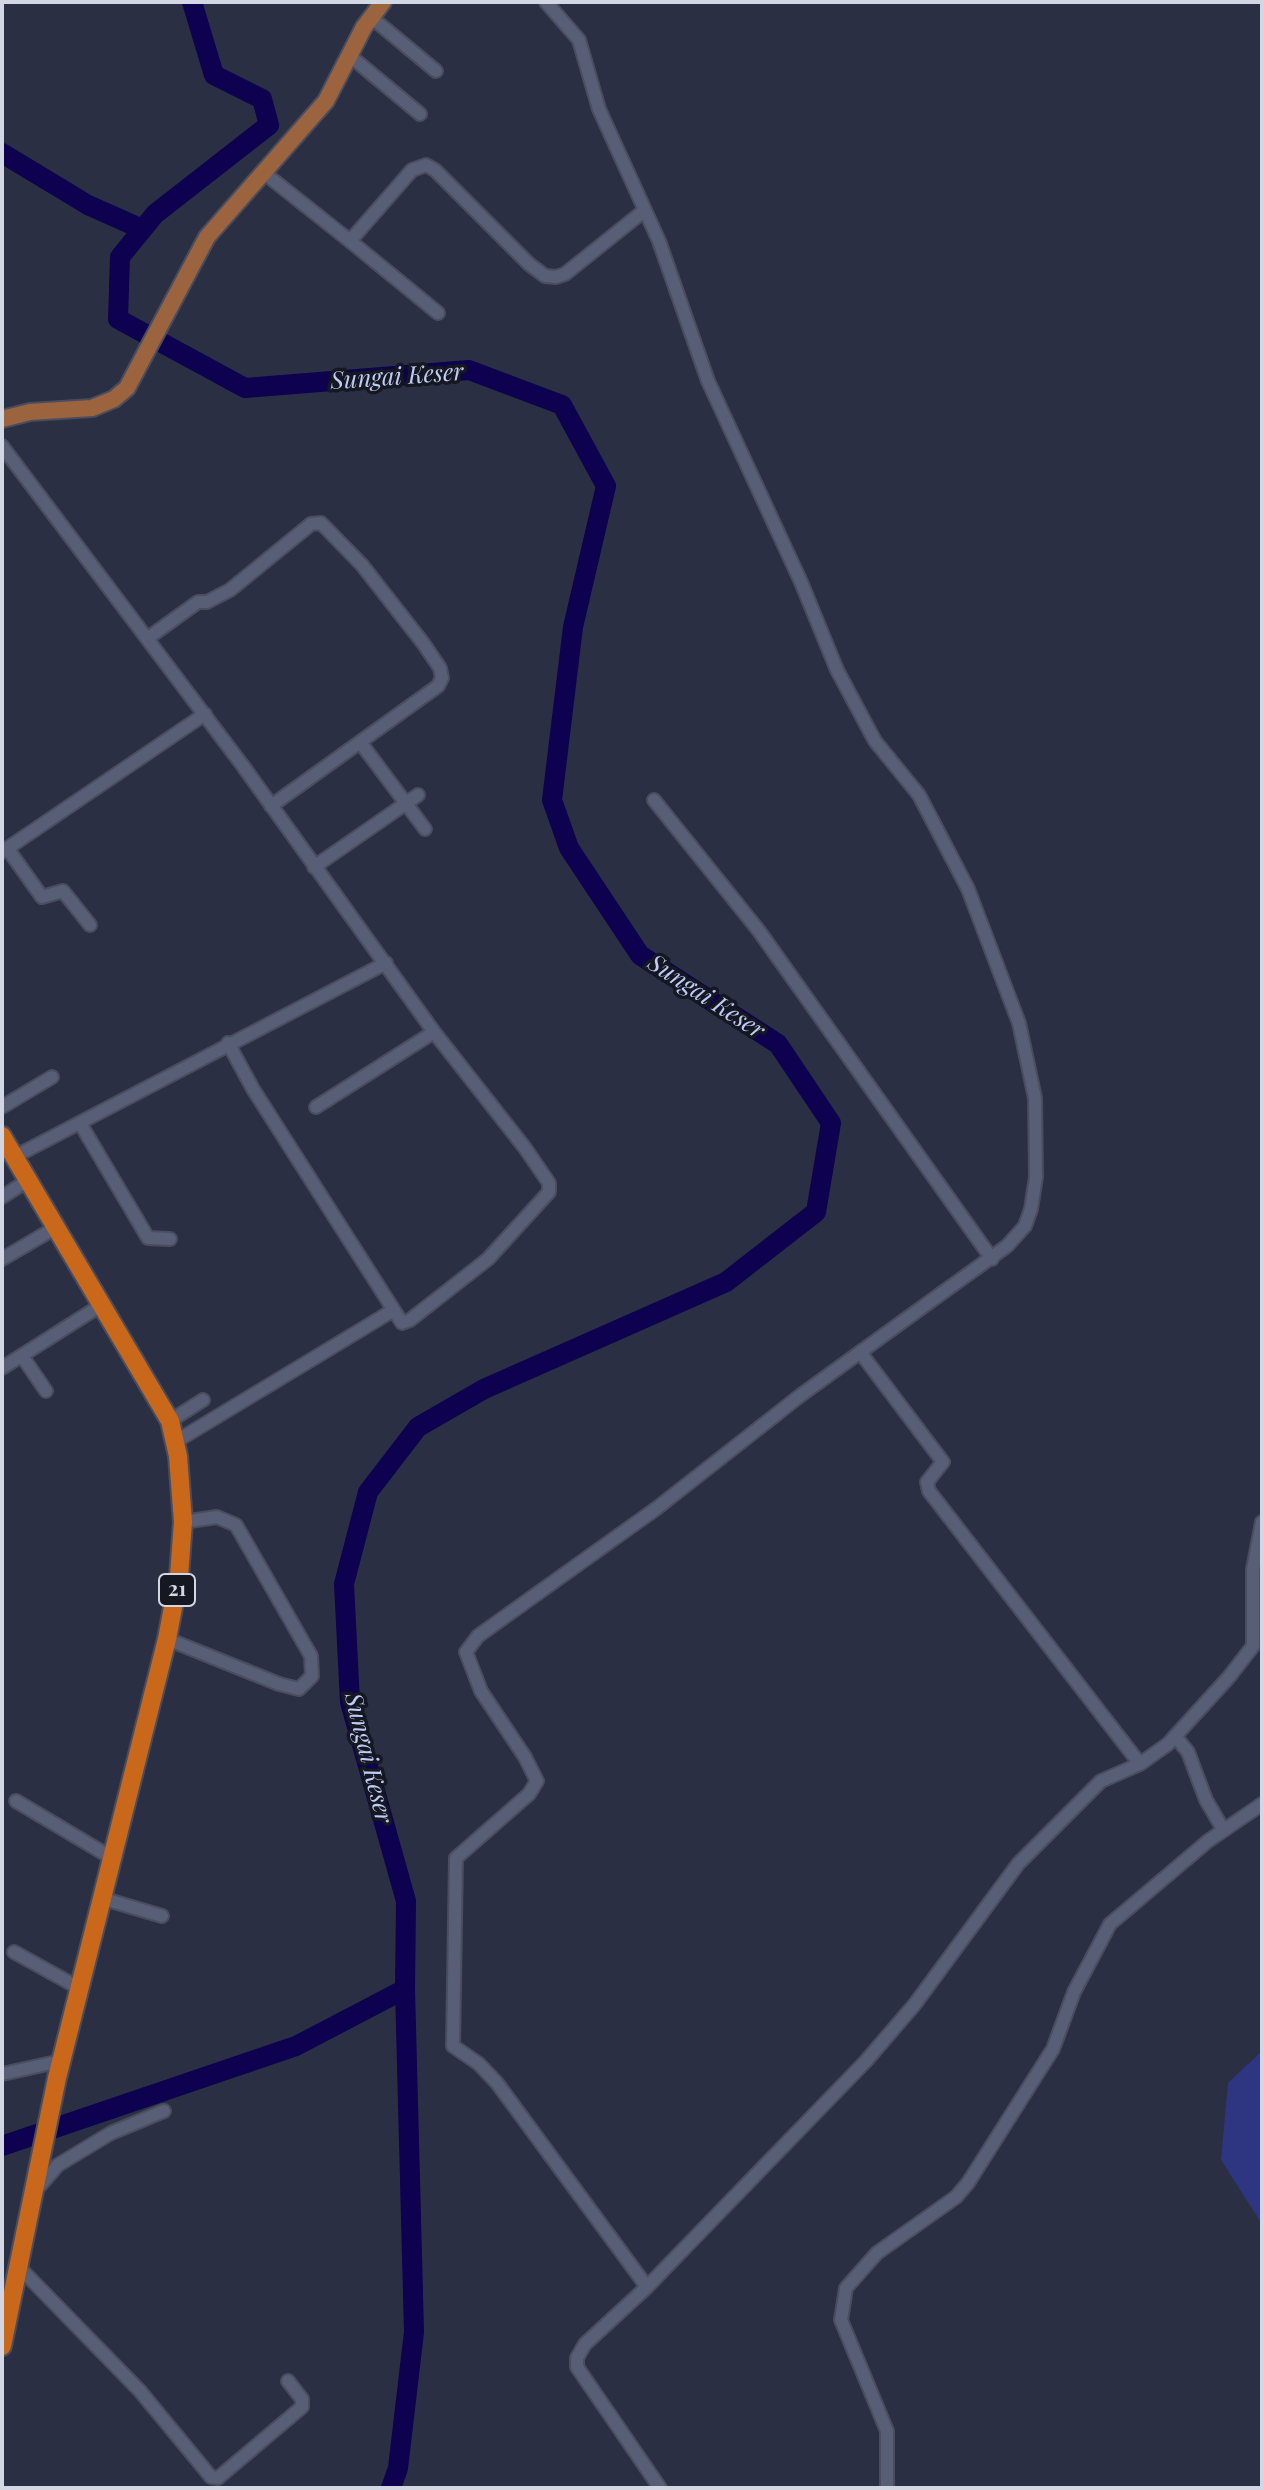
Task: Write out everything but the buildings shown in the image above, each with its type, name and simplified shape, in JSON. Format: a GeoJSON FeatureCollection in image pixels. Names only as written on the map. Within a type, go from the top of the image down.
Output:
{"type":"FeatureCollection","features":[{"type":"Feature","properties":{"kind":"highway","name":"21"},"geometry":{"type":"LineString","coordinates":[[2,1136],[170,1421],[183,1522],[179,1576],[167,1639],[59,2070],[31,2193],[2,2346]]}},
{"type":"Feature","properties":{"kind":"main road"},"geometry":{"type":"LineString","coordinates":[[2,419],[30,412],[77,412],[103,404],[127,388],[207,237],[326,101],[349,55],[383,2]]}},
{"type":"Feature","properties":{"kind":"street"},"geometry":{"type":"LineString","coordinates":[[546,2],[579,40],[599,109],[645,210],[708,381],[801,582],[837,670],[875,741],[911,783],[968,889],[1019,1023],[1035,1098],[1036,1177],[1025,1226],[992,1259],[860,1352],[657,1508],[478,1636],[466,1652],[481,1691],[525,1757],[537,1781],[529,1794],[456,1858],[453,2046],[479,2064],[497,2083],[646,2285]]}},
{"type":"Feature","properties":{"kind":"street"},"geometry":{"type":"LineString","coordinates":[[371,17],[436,71]]}},
{"type":"Feature","properties":{"kind":"street"},"geometry":{"type":"LineString","coordinates":[[349,55],[420,114]]}},
{"type":"Feature","properties":{"kind":"street"},"geometry":{"type":"LineString","coordinates":[[350,241],[419,165],[435,170],[529,264],[545,276],[565,274],[645,210]]}},
{"type":"Feature","properties":{"kind":"street"},"geometry":{"type":"LineString","coordinates":[[263,172],[438,313]]}},
{"type":"Feature","properties":{"kind":"street"},"geometry":{"type":"LineString","coordinates":[[2,446],[205,714],[434,1032],[525,1148],[550,1188],[524,1222],[488,1259],[402,1323],[228,1043]]}},
{"type":"Feature","properties":{"kind":"street"},"geometry":{"type":"LineString","coordinates":[[148,638],[198,602],[207,602],[230,590],[311,524],[321,523],[362,565],[423,643],[440,668],[442,678],[438,686],[271,806]]}},
{"type":"Feature","properties":{"kind":"street"},"geometry":{"type":"LineString","coordinates":[[90,925],[63,891],[42,897],[4,850],[205,714]]}},
{"type":"Feature","properties":{"kind":"street"},"geometry":{"type":"LineString","coordinates":[[360,742],[425,829]]}},
{"type":"Feature","properties":{"kind":"street"},"geometry":{"type":"LineString","coordinates":[[314,867],[418,795]]}},
{"type":"Feature","properties":{"kind":"street"},"geometry":{"type":"LineString","coordinates":[[654,800],[759,931],[992,1259]]}},
{"type":"Feature","properties":{"kind":"street"},"geometry":{"type":"LineString","coordinates":[[14,1157],[386,963]]}},
{"type":"Feature","properties":{"kind":"street"},"geometry":{"type":"LineString","coordinates":[[316,1107],[434,1032]]}},
{"type":"Feature","properties":{"kind":"street"},"geometry":{"type":"LineString","coordinates":[[2,1107],[52,1077]]}},
{"type":"Feature","properties":{"kind":"street"},"geometry":{"type":"LineString","coordinates":[[80,1123],[148,1238],[170,1239]]}},
{"type":"Feature","properties":{"kind":"street"},"geometry":{"type":"LineString","coordinates":[[2,1197],[27,1181]]}},
{"type":"Feature","properties":{"kind":"street"},"geometry":{"type":"LineString","coordinates":[[2,1259],[55,1228]]}},
{"type":"Feature","properties":{"kind":"street"},"geometry":{"type":"LineString","coordinates":[[2,1368],[103,1304]]}},
{"type":"Feature","properties":{"kind":"street"},"geometry":{"type":"LineString","coordinates":[[175,1442],[392,1311]]}},
{"type":"Feature","properties":{"kind":"street"},"geometry":{"type":"LineString","coordinates":[[860,1352],[943,1462],[927,1482],[929,1491],[1138,1761]]}},
{"type":"Feature","properties":{"kind":"street"},"geometry":{"type":"LineString","coordinates":[[22,1356],[46,1391]]}},
{"type":"Feature","properties":{"kind":"street"},"geometry":{"type":"LineString","coordinates":[[170,1421],[203,1400]]}},
{"type":"Feature","properties":{"kind":"street"},"geometry":{"type":"LineString","coordinates":[[167,1639],[279,1684],[299,1689],[312,1676],[311,1656],[236,1525],[217,1517],[183,1522]]}},
{"type":"Feature","properties":{"kind":"street"},"geometry":{"type":"LineString","coordinates":[[660,2488],[577,2367],[577,2358],[585,2344],[866,2061],[947,1963],[1003,1880],[1101,1781],[1176,1737],[1253,1646],[1258,1576],[1255,1545],[1262,1522]]}},
{"type":"Feature","properties":{"kind":"street"},"geometry":{"type":"LineString","coordinates":[[1176,1737],[1188,1752],[1221,1827]]}},
{"type":"Feature","properties":{"kind":"street"},"geometry":{"type":"LineString","coordinates":[[16,1801],[112,1858]]}},
{"type":"Feature","properties":{"kind":"street"},"geometry":{"type":"LineString","coordinates":[[887,2488],[887,2431],[841,2320],[846,2288],[877,2253],[956,2197],[968,2183],[1053,2049],[1074,1992],[1110,1924],[1221,1827],[1262,1804]]}},
{"type":"Feature","properties":{"kind":"street"},"geometry":{"type":"LineString","coordinates":[[101,1898],[162,1916]]}},
{"type":"Feature","properties":{"kind":"street"},"geometry":{"type":"LineString","coordinates":[[14,1952],[79,1988]]}},
{"type":"Feature","properties":{"kind":"street"},"geometry":{"type":"LineString","coordinates":[[2,2074],[59,2070]]}},
{"type":"Feature","properties":{"kind":"street"},"geometry":{"type":"LineString","coordinates":[[31,2193],[58,2165],[111,2133],[164,2111]]}},
{"type":"Feature","properties":{"kind":"street"},"geometry":{"type":"LineString","coordinates":[[17,2265],[140,2391],[211,2477],[218,2478],[302,2407],[302,2399],[288,2381]]}},
{"type":"Feature","properties":{"kind":"shaded area"},"geometry":{"type":"Polygon","coordinates":[[[1262,2051],[1262,2224],[1221,2160],[1228,2083],[1262,2051]]]}},
{"type":"Feature","properties":{"kind":"waterway","name":"Sungai Keser"},"geometry":{"type":"LineString","coordinates":[[2,2146],[296,2046],[405,1989],[406,1901],[350,1702],[344,1584],[368,1492],[418,1427],[484,1389],[726,1282],[816,1212],[831,1123],[778,1044],[640,955],[569,848],[552,800],[573,627],[606,486],[562,405],[469,370],[245,388],[118,319],[120,257],[155,214],[269,125],[262,99],[214,75],[192,2]]}},
{"type":"Feature","properties":{"kind":"waterway"},"geometry":{"type":"LineString","coordinates":[[2,153],[88,205],[142,229]]}},
{"type":"Feature","properties":{"kind":"waterway"},"geometry":{"type":"LineString","coordinates":[[391,2488],[398,2468],[414,2332],[405,1989]]}}]}
